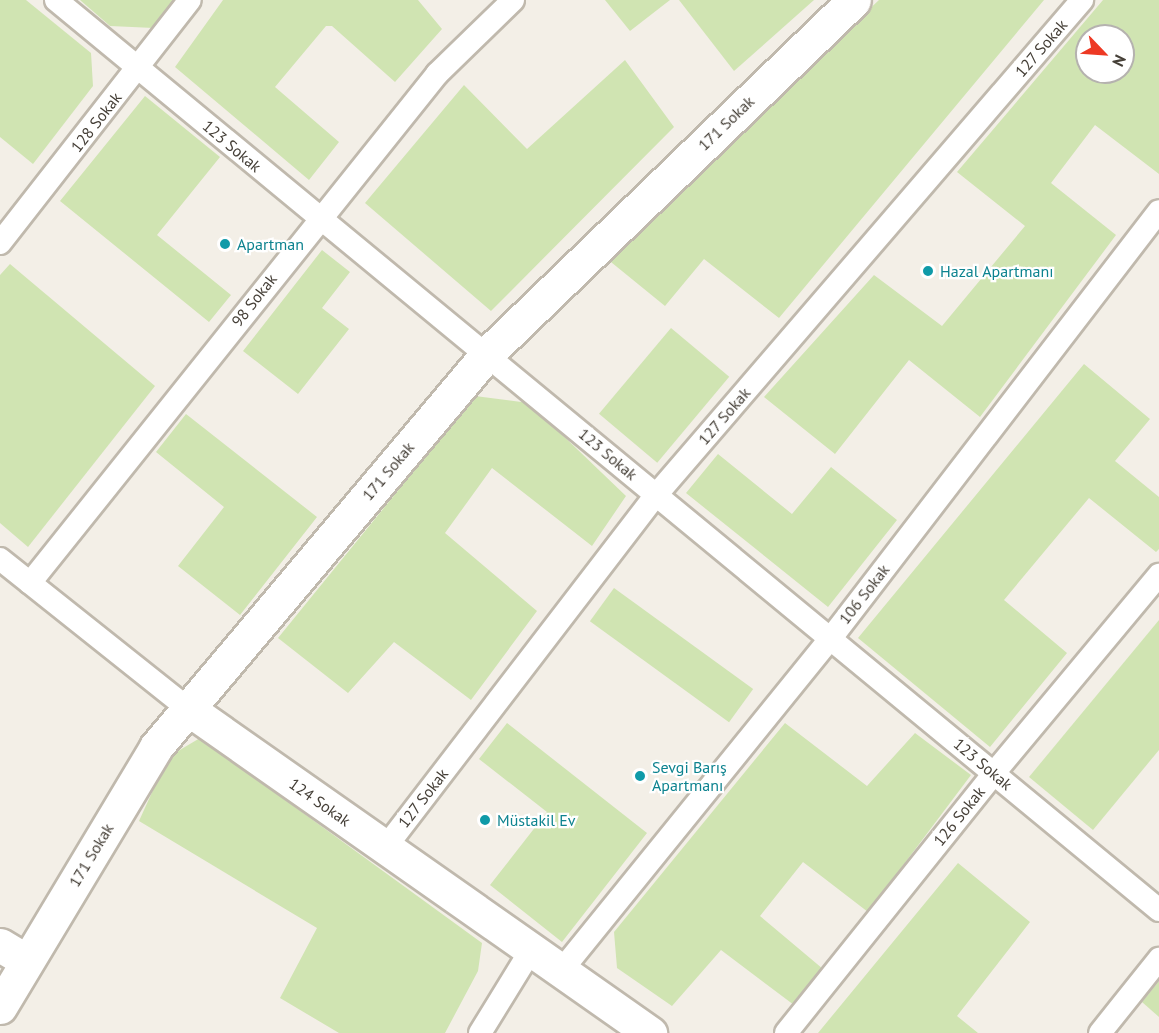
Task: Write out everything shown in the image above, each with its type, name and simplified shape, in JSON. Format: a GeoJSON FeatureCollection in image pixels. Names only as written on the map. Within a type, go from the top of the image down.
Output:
{"type":"FeatureCollection","features":[{"type":"Feature","properties":{"kind":"street","name":"171 Sokak"},"geometry":{"type":"LineString","coordinates":[[0,1007],[14,953],[156,747],[488,353],[854,0]]}},
{"type":"Feature","properties":{"kind":"street","name":"124 Sokak"},"geometry":{"type":"LineString","coordinates":[[187,708],[650,1033]]}},
{"type":"Feature","properties":{"kind":"lane","name":"123 Sokak"},"geometry":{"type":"LineString","coordinates":[[56,0],[319,218],[488,353],[1159,910]]}},
{"type":"Feature","properties":{"kind":"lane","name":"128 Sokak"},"geometry":{"type":"LineString","coordinates":[[0,243],[190,0]]}},
{"type":"Feature","properties":{"kind":"lane","name":"98 Sokak"},"geometry":{"type":"LineString","coordinates":[[30,583],[319,218],[437,74],[513,0]]}},
{"type":"Feature","properties":{"kind":"lane","name":"127 Sokak"},"geometry":{"type":"LineString","coordinates":[[385,848],[657,494],[1082,0]]}},
{"type":"Feature","properties":{"kind":"lane","name":"106 Sokak"},"geometry":{"type":"LineString","coordinates":[[561,971],[831,638],[1159,211]]}},
{"type":"Feature","properties":{"kind":"lane","name":"124 Sokak"},"geometry":{"type":"LineString","coordinates":[[0,560],[187,708]]}},
{"type":"Feature","properties":{"kind":"lane","name":"126 Sokak"},"geometry":{"type":"LineString","coordinates":[[786,1033],[994,773],[1159,575]]}},
{"type":"Feature","properties":{"kind":"lane"},"geometry":{"type":"LineString","coordinates":[[480,1033],[531,950]]}},
{"type":"Feature","properties":{"kind":"lane"},"geometry":{"type":"LineString","coordinates":[[1100,1033],[1159,959]]}},
{"type":"Feature","properties":{"kind":"green space"},"geometry":{"type":"Polygon","coordinates":[[[0,0],[26,0],[91,53],[93,86],[33,164],[0,137],[0,0]]]}},
{"type":"Feature","properties":{"kind":"green space"},"geometry":{"type":"Polygon","coordinates":[[[80,0],[178,0],[154,28],[110,26],[80,0]]]}},
{"type":"Feature","properties":{"kind":"green space"},"geometry":{"type":"Polygon","coordinates":[[[223,0],[418,0],[442,29],[395,82],[332,26],[326,26],[275,87],[339,142],[309,180],[175,67],[223,0]]]}},
{"type":"Feature","properties":{"kind":"green space"},"geometry":{"type":"Polygon","coordinates":[[[605,0],[670,0],[630,31],[605,0]]]}},
{"type":"Feature","properties":{"kind":"green space"},"geometry":{"type":"Polygon","coordinates":[[[679,0],[814,0],[734,71],[679,0]]]}},
{"type":"Feature","properties":{"kind":"green space"},"geometry":{"type":"Polygon","coordinates":[[[879,0],[1044,0],[779,318],[704,259],[665,306],[606,258],[879,0]]]}},
{"type":"Feature","properties":{"kind":"green space"},"geometry":{"type":"Polygon","coordinates":[[[1103,0],[1159,0],[1159,174],[1095,125],[1051,183],[1116,235],[980,417],[909,360],[835,454],[764,397],[874,275],[942,326],[1025,226],[957,172],[1075,33],[1075,84],[1135,84],[1135,24],[1083,24],[1103,0]]]}},
{"type":"Feature","properties":{"kind":"green space"},"geometry":{"type":"Polygon","coordinates":[[[625,60],[674,127],[491,311],[365,203],[464,85],[527,149],[625,60]]]}},
{"type":"Feature","properties":{"kind":"green space"},"geometry":{"type":"Polygon","coordinates":[[[145,96],[220,157],[157,235],[231,295],[209,322],[60,201],[145,96]]]}},
{"type":"Feature","properties":{"kind":"green space"},"geometry":{"type":"Polygon","coordinates":[[[322,250],[350,272],[322,308],[349,329],[298,394],[243,351],[322,250]]]}},
{"type":"Feature","properties":{"kind":"green space"},"geometry":{"type":"Polygon","coordinates":[[[10,264],[155,386],[28,547],[0,523],[0,275],[10,264]]]}},
{"type":"Feature","properties":{"kind":"green space"},"geometry":{"type":"Polygon","coordinates":[[[671,328],[729,377],[657,463],[599,414],[671,328]]]}},
{"type":"Feature","properties":{"kind":"green space"},"geometry":{"type":"Polygon","coordinates":[[[1084,364],[1150,419],[1115,461],[1159,497],[1159,549],[1156,552],[1089,498],[1004,600],[1067,653],[990,747],[858,638],[1084,364]]]}},
{"type":"Feature","properties":{"kind":"green space"},"geometry":{"type":"Polygon","coordinates":[[[475,396],[529,403],[626,496],[592,546],[492,468],[445,533],[537,611],[471,700],[394,642],[348,693],[278,638],[475,396]]]}},
{"type":"Feature","properties":{"kind":"green space"},"geometry":{"type":"Polygon","coordinates":[[[186,414],[317,517],[240,615],[178,566],[224,507],[156,452],[186,414]]]}},
{"type":"Feature","properties":{"kind":"green space"},"geometry":{"type":"Polygon","coordinates":[[[718,454],[792,514],[831,467],[897,520],[828,607],[686,493],[718,454]]]}},
{"type":"Feature","properties":{"kind":"green space"},"geometry":{"type":"Polygon","coordinates":[[[614,588],[753,689],[729,722],[590,621],[614,588]]]}},
{"type":"Feature","properties":{"kind":"green space"},"geometry":{"type":"Polygon","coordinates":[[[1159,620],[1159,750],[1093,830],[1029,777],[1159,620]]]}},
{"type":"Feature","properties":{"kind":"green space"},"geometry":{"type":"Polygon","coordinates":[[[507,723],[647,833],[562,942],[490,885],[547,812],[479,759],[507,723]]]}},
{"type":"Feature","properties":{"kind":"green space"},"geometry":{"type":"Polygon","coordinates":[[[785,723],[867,786],[915,733],[971,775],[868,912],[803,862],[760,916],[823,969],[794,1005],[721,950],[672,1006],[617,968],[614,932],[785,723]]]}},
{"type":"Feature","properties":{"kind":"green space"},"geometry":{"type":"Polygon","coordinates":[[[200,738],[482,943],[478,971],[445,1033],[339,1033],[280,998],[317,928],[139,821],[168,757],[200,738]]]}},
{"type":"Feature","properties":{"kind":"green space"},"geometry":{"type":"Polygon","coordinates":[[[958,863],[1030,922],[957,1016],[978,1033],[818,1033],[958,863]]]}},
{"type":"Feature","properties":{"kind":"green space"},"geometry":{"type":"Polygon","coordinates":[[[1159,981],[1159,1017],[1142,1002],[1159,981]]]}},
{"type":"Feature","properties":{"kind":"place","name":"Apartman"},"geometry":{"type":"Point","coordinates":[225,244]}},
{"type":"Feature","properties":{"kind":"place","name":"Hazal Apartmanı"},"geometry":{"type":"Point","coordinates":[928,271]}},
{"type":"Feature","properties":{"kind":"place","name":"Sevgi Barış Apartmanı"},"geometry":{"type":"Point","coordinates":[640,776]}},
{"type":"Feature","properties":{"kind":"place","name":"Müstakil Ev"},"geometry":{"type":"Point","coordinates":[485,820]}}]}
